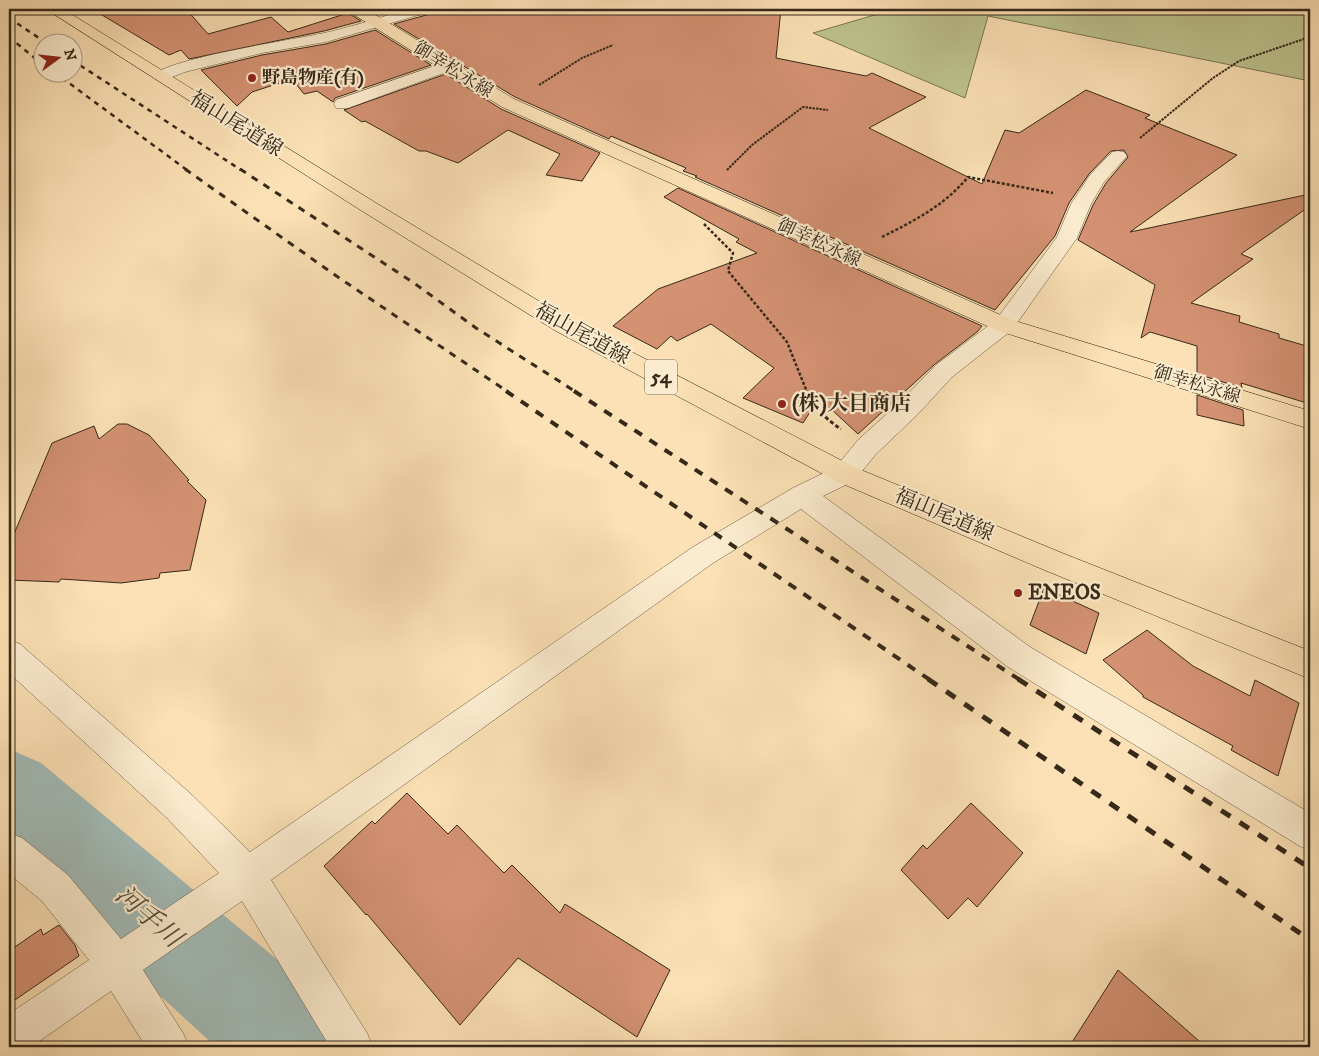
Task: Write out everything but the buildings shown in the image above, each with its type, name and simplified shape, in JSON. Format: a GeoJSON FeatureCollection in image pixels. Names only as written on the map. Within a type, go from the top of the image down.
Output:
{"type":"FeatureCollection","features":[{"type":"Feature","properties":{"kind":"main road","name":"福山尾道線"},"geometry":{"type":"LineString","coordinates":[[53,9],[368,207],[564,326],[844,474],[1043,558],[1310,665]]}},
{"type":"Feature","properties":{"kind":"main road","name":"御幸松永線"},"geometry":{"type":"LineString","coordinates":[[352,9],[508,103],[706,191],[845,256],[1004,325],[1310,420]]}},
{"type":"Feature","properties":{"kind":"street"},"geometry":{"type":"LineString","coordinates":[[161,76],[179,69],[252,50],[326,37],[424,9]]}},
{"type":"Feature","properties":{"kind":"street"},"geometry":{"type":"LineString","coordinates":[[342,104],[446,66]]}},
{"type":"Feature","properties":{"kind":"street"},"geometry":{"type":"LineString","coordinates":[[9,1038],[128,958],[703,555],[802,495],[844,474],[867,447],[944,371],[1004,325],[1067,238],[1081,204],[1098,178],[1118,156]]}},
{"type":"Feature","properties":{"kind":"street"},"geometry":{"type":"LineString","coordinates":[[802,495],[1019,657],[1310,833]]}},
{"type":"Feature","properties":{"kind":"street"},"geometry":{"type":"LineString","coordinates":[[9,654],[179,806],[237,882],[353,1047]]}},
{"type":"Feature","properties":{"kind":"street"},"geometry":{"type":"LineString","coordinates":[[9,851],[55,888],[128,958],[169,1047]]}},
{"type":"Feature","properties":{"kind":"path"},"geometry":{"type":"LineString","coordinates":[[1118,156],[1213,78],[1239,61],[1310,37]]}},
{"type":"Feature","properties":{"kind":"path"},"geometry":{"type":"LineString","coordinates":[[508,103],[582,58],[613,46]]}},
{"type":"Feature","properties":{"kind":"path"},"geometry":{"type":"LineString","coordinates":[[828,110],[804,107],[731,164],[718,184],[688,206],[733,253],[728,271],[787,342],[810,398],[829,421],[867,447]]}},
{"type":"Feature","properties":{"kind":"path"},"geometry":{"type":"LineString","coordinates":[[845,256],[916,220],[958,191],[968,177],[1062,195],[1081,204]]}},
{"type":"Feature","properties":{"kind":"green space"},"geometry":{"type":"Polygon","coordinates":[[[895,9],[1310,9],[1310,81],[988,16],[965,98],[813,33],[895,9]]]}},
{"type":"Feature","properties":{"kind":"waterway","name":"河手川"},"geometry":{"type":"LineString","coordinates":[[9,795],[253,1009],[278,1047]]}},
{"type":"Feature","properties":{"kind":"railway"},"geometry":{"type":"LineString","coordinates":[[9,18],[32,33]]}},
{"type":"Feature","properties":{"kind":"railway"},"geometry":{"type":"LineString","coordinates":[[9,37],[32,56]]}},
{"type":"Feature","properties":{"kind":"railway"},"geometry":{"type":"LineString","coordinates":[[82,67],[241,170]]}},
{"type":"Feature","properties":{"kind":"railway"},"geometry":{"type":"LineString","coordinates":[[68,82],[187,170]]}},
{"type":"Feature","properties":{"kind":"railway"},"geometry":{"type":"LineString","coordinates":[[185,169],[335,275],[508,392]]}},
{"type":"Feature","properties":{"kind":"railway"},"geometry":{"type":"LineString","coordinates":[[240,169],[414,283],[476,328],[576,392]]}},
{"type":"Feature","properties":{"kind":"railway"},"geometry":{"type":"LineString","coordinates":[[506,391],[930,680]]}},
{"type":"Feature","properties":{"kind":"railway"},"geometry":{"type":"LineString","coordinates":[[574,391],[1020,680]]}},
{"type":"Feature","properties":{"kind":"railway"},"geometry":{"type":"LineString","coordinates":[[928,679],[1310,940]]}},
{"type":"Feature","properties":{"kind":"railway"},"geometry":{"type":"LineString","coordinates":[[1018,679],[1310,868]]}},
{"type":"Feature","properties":{"kind":"place","name":"野島物産(有)"},"geometry":{"type":"Point","coordinates":[252,78]}},
{"type":"Feature","properties":{"kind":"place","name":"(株)大目商店"},"geometry":{"type":"Point","coordinates":[782,404]}},
{"type":"Feature","properties":{"kind":"place","name":"ENEOS"},"geometry":{"type":"Point","coordinates":[1018,593]}}]}
